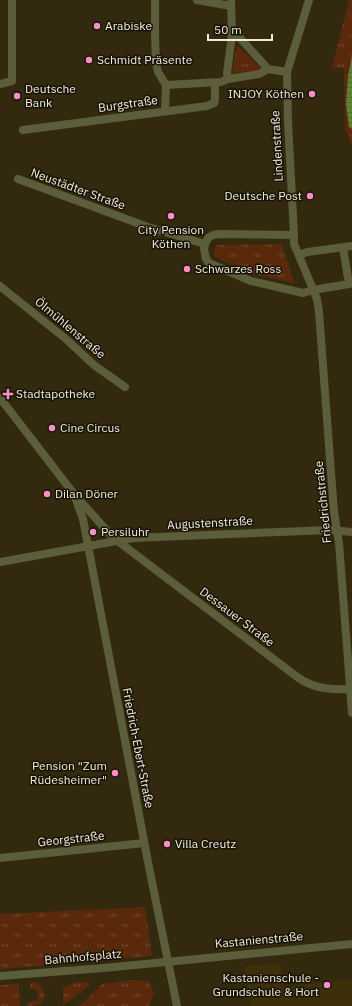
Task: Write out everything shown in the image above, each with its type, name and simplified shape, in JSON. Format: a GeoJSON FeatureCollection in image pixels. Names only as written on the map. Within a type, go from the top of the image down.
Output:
{"type":"FeatureCollection","features":[{"type":"Feature","properties":{"kind":"street"},"geometry":{"type":"LineString","coordinates":[[0,84],[12,81],[12,0]]}},
{"type":"Feature","properties":{"kind":"street"},"geometry":{"type":"LineString","coordinates":[[155,0],[154,36],[156,63],[158,72],[166,85],[165,111]]}},
{"type":"Feature","properties":{"kind":"street"},"geometry":{"type":"LineString","coordinates":[[197,0],[231,3],[232,35],[227,73],[228,79]]}},
{"type":"Feature","properties":{"kind":"street","name":"Lindenstraße"},"geometry":{"type":"LineString","coordinates":[[308,0],[287,72],[294,244],[313,290]]}},
{"type":"Feature","properties":{"kind":"street"},"geometry":{"type":"LineString","coordinates":[[232,35],[240,38],[268,69]]}},
{"type":"Feature","properties":{"kind":"street"},"geometry":{"type":"LineString","coordinates":[[166,85],[216,83],[228,79],[259,74],[268,69],[287,72]]}},
{"type":"Feature","properties":{"kind":"street","name":"Burgstraße"},"geometry":{"type":"LineString","coordinates":[[23,130],[212,105],[216,99],[216,83]]}},
{"type":"Feature","properties":{"kind":"street","name":"Neustädter Straße"},"geometry":{"type":"LineString","coordinates":[[18,179],[153,229],[205,244]]}},
{"type":"Feature","properties":{"kind":"street"},"geometry":{"type":"LineString","coordinates":[[294,235],[213,235],[208,238],[205,244],[204,254],[209,263],[251,281],[301,292],[349,284],[343,248]]}},
{"type":"Feature","properties":{"kind":"street"},"geometry":{"type":"LineString","coordinates":[[299,255],[306,252],[352,246]]}},
{"type":"Feature","properties":{"kind":"street","name":"Ölmühlenstraße"},"geometry":{"type":"LineString","coordinates":[[0,286],[66,339],[94,365],[125,387]]}},
{"type":"Feature","properties":{"kind":"street","name":"Friedrichstraße"},"geometry":{"type":"LineString","coordinates":[[313,290],[317,299],[319,312],[334,512],[337,531],[352,713]]}},
{"type":"Feature","properties":{"kind":"street"},"geometry":{"type":"LineString","coordinates":[[0,398],[74,494]]}},
{"type":"Feature","properties":{"kind":"street","name":"Dessauer Straße"},"geometry":{"type":"LineString","coordinates":[[74,494],[118,542],[300,679],[323,688],[351,689]]}},
{"type":"Feature","properties":{"kind":"street","name":"Friedrich-Ebert-Straße"},"geometry":{"type":"LineString","coordinates":[[74,494],[83,519],[144,842],[177,1006]]}},
{"type":"Feature","properties":{"kind":"street","name":"Augustenstraße"},"geometry":{"type":"LineString","coordinates":[[0,562],[118,542],[133,538],[330,530],[352,532]]}},
{"type":"Feature","properties":{"kind":"street","name":"Georgstraße"},"geometry":{"type":"LineString","coordinates":[[0,858],[144,842]]}},
{"type":"Feature","properties":{"kind":"street","name":"Kastanienstraße"},"geometry":{"type":"LineString","coordinates":[[168,961],[352,944]]}},
{"type":"Feature","properties":{"kind":"street","name":"Bahnhofsplatz"},"geometry":{"type":"LineString","coordinates":[[0,976],[168,961]]}},
{"type":"Feature","properties":{"kind":"shaded area"},"geometry":{"type":"Polygon","coordinates":[[[352,56],[352,129],[349,127],[346,104],[348,76],[352,56]]]}},
{"type":"Feature","properties":{"kind":"shaded area","name":"Kastanienschule - Grundschule & Hort"},"geometry":{"type":"Polygon","coordinates":[[[281,963],[283,987],[352,979],[352,1006],[251,1006],[244,966],[281,963]]]}},
{"type":"Feature","properties":{"kind":"green space"},"geometry":{"type":"Polygon","coordinates":[[[349,0],[352,0],[352,146],[345,129],[344,68],[332,68],[349,0]]]}},
{"type":"Feature","properties":{"kind":"green space"},"geometry":{"type":"Polygon","coordinates":[[[237,45],[263,70],[232,73],[237,45]]]}},
{"type":"Feature","properties":{"kind":"green space"},"geometry":{"type":"Polygon","coordinates":[[[282,244],[294,283],[253,274],[215,257],[214,254],[217,245],[282,244]]]}},
{"type":"Feature","properties":{"kind":"green space"},"geometry":{"type":"Polygon","coordinates":[[[145,907],[152,956],[0,969],[0,914],[145,907]]]}},
{"type":"Feature","properties":{"kind":"green space"},"geometry":{"type":"Polygon","coordinates":[[[133,980],[149,981],[154,993],[149,1006],[79,1006],[102,984],[133,980]]]}},
{"type":"Feature","properties":{"kind":"green space"},"geometry":{"type":"Polygon","coordinates":[[[34,982],[43,989],[44,999],[39,1005],[27,1006],[30,1002],[39,998],[38,991],[35,989],[30,989],[30,983],[34,982]]]}},
{"type":"Feature","properties":{"kind":"green space"},"geometry":{"type":"Polygon","coordinates":[[[89,982],[90,985],[66,1003],[63,1003],[63,988],[75,983],[89,982]]]}},
{"type":"Feature","properties":{"kind":"green space"},"geometry":{"type":"Polygon","coordinates":[[[19,984],[20,1006],[0,1006],[0,985],[19,984]]]}},
{"type":"Feature","properties":{"kind":"place","name":"Arabiske"},"geometry":{"type":"Point","coordinates":[97,26]}},
{"type":"Feature","properties":{"kind":"place","name":"Schmidt Präsente"},"geometry":{"type":"Point","coordinates":[89,60]}},
{"type":"Feature","properties":{"kind":"place","name":"INJOY Köthen"},"geometry":{"type":"Point","coordinates":[312,94]}},
{"type":"Feature","properties":{"kind":"place","name":"Deutsche Bank"},"geometry":{"type":"Point","coordinates":[17,96]}},
{"type":"Feature","properties":{"kind":"place","name":"Deutsche Post"},"geometry":{"type":"Point","coordinates":[310,196]}},
{"type":"Feature","properties":{"kind":"place","name":"City Pension Köthen"},"geometry":{"type":"Point","coordinates":[171,216]}},
{"type":"Feature","properties":{"kind":"place","name":"Schwarzes Ross"},"geometry":{"type":"Point","coordinates":[187,269]}},
{"type":"Feature","properties":{"kind":"place","name":"Stadtapotheke"},"geometry":{"type":"Point","coordinates":[8,394]}},
{"type":"Feature","properties":{"kind":"place","name":"Cine Circus"},"geometry":{"type":"Point","coordinates":[52,428]}},
{"type":"Feature","properties":{"kind":"place","name":"Dilan Döner"},"geometry":{"type":"Point","coordinates":[47,494]}},
{"type":"Feature","properties":{"kind":"place","name":"Persiluhr"},"geometry":{"type":"Point","coordinates":[93,532]}},
{"type":"Feature","properties":{"kind":"place","name":"Pension \"Zum Rüdesheimer\""},"geometry":{"type":"Point","coordinates":[115,773]}},
{"type":"Feature","properties":{"kind":"place","name":"Villa Creutz"},"geometry":{"type":"Point","coordinates":[167,844]}},
{"type":"Feature","properties":{"kind":"place","name":"Kastanienschule - Grundschule & Hort"},"geometry":{"type":"Point","coordinates":[327,985]}}]}
